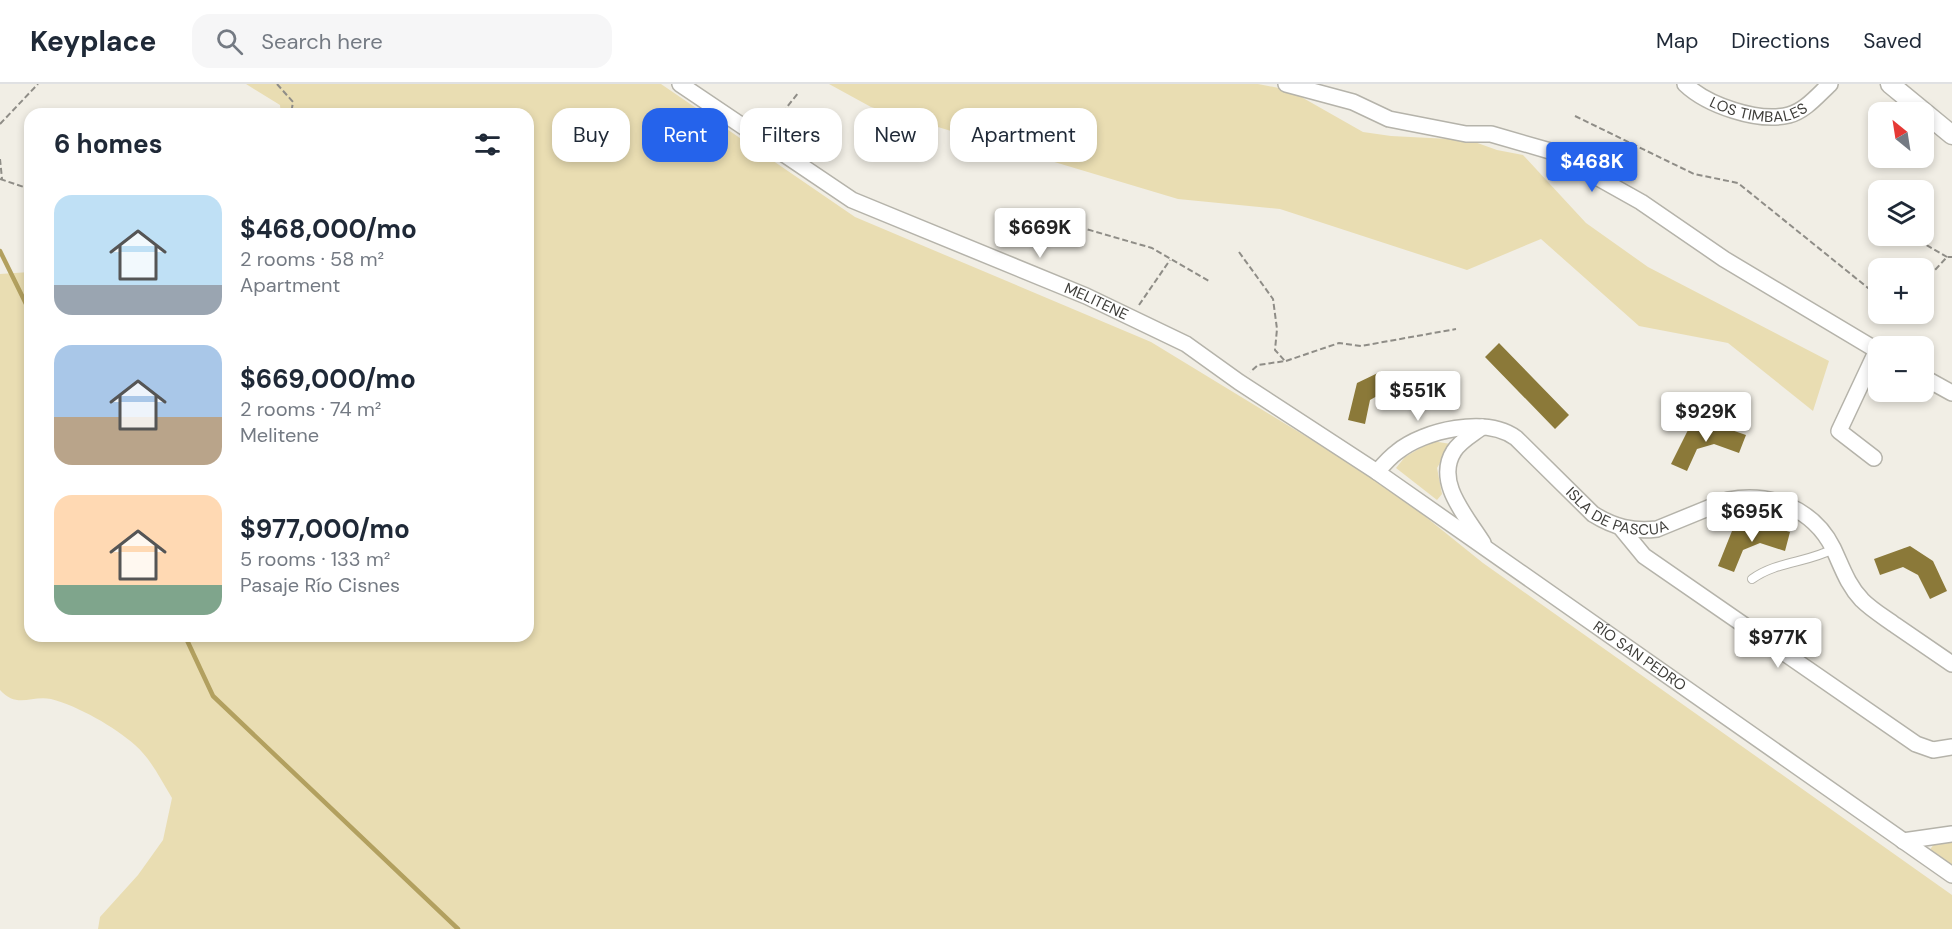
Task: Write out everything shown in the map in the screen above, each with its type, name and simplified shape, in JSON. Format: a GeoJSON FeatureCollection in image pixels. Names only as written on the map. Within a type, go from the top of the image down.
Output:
{"type":"FeatureCollection","features":[{"type":"Feature","properties":{"kind":"street","name":"MELITENE"},"geometry":{"type":"LineString","coordinates":[[680,84],[740,124]]}},
{"type":"Feature","properties":{"kind":"street"},"geometry":{"type":"LineString","coordinates":[[1286,84],[1353,102],[1389,119],[1466,134],[1491,134],[1550,151],[1641,202],[1724,259],[1868,344]]}},
{"type":"Feature","properties":{"kind":"street","name":"LOS TIMBALES"},"geometry":{"type":"LineString","coordinates":[[1685,84],[1696,95],[1715,104],[1770,117],[1791,115],[1830,84]]}},
{"type":"Feature","properties":{"kind":"street"},"geometry":{"type":"LineString","coordinates":[[1890,84],[1952,135]]}},
{"type":"Feature","properties":{"kind":"street","name":"MELITENE"},"geometry":{"type":"LineString","coordinates":[[796,162],[852,200],[1086,296],[1186,344],[1239,382],[1377,472]]}},
{"type":"Feature","properties":{"kind":"street"},"geometry":{"type":"LineString","coordinates":[[1868,371],[1839,431],[1874,458]]}},
{"type":"Feature","properties":{"kind":"street"},"geometry":{"type":"LineString","coordinates":[[1934,383],[1952,393]]}},
{"type":"Feature","properties":{"kind":"street","name":"ISLA DE PASCUA"},"geometry":{"type":"LineString","coordinates":[[1377,472],[1397,451],[1419,438],[1461,427],[1492,427],[1509,433],[1593,514],[1622,528],[1645,530],[1657,528],[1740,497],[1766,498],[1790,506],[1811,519],[1827,538],[1847,580],[1865,602],[1952,664]]}},
{"type":"Feature","properties":{"kind":"street"},"geometry":{"type":"LineString","coordinates":[[1482,427],[1455,449],[1447,465],[1448,480],[1455,498],[1487,549]]}},
{"type":"Feature","properties":{"kind":"street","name":"RÍO SAN PEDRO"},"geometry":{"type":"LineString","coordinates":[[1377,472],[1952,875]]}},
{"type":"Feature","properties":{"kind":"street"},"geometry":{"type":"LineString","coordinates":[[1622,528],[1644,556],[1917,744],[1933,750],[1952,747]]}},
{"type":"Feature","properties":{"kind":"street"},"geometry":{"type":"LineString","coordinates":[[1903,841],[1952,834]]}},
{"type":"Feature","properties":{"kind":"lane"},"geometry":{"type":"LineString","coordinates":[[1752,579],[1776,566],[1810,559],[1833,549]]}},
{"type":"Feature","properties":{"kind":"path"},"geometry":{"type":"LineString","coordinates":[[0,124],[38,84]]}},
{"type":"Feature","properties":{"kind":"path"},"geometry":{"type":"LineString","coordinates":[[277,84],[293,102],[292,108]]}},
{"type":"Feature","properties":{"kind":"path"},"geometry":{"type":"LineString","coordinates":[[786,108],[799,92]]}},
{"type":"Feature","properties":{"kind":"path"},"geometry":{"type":"LineString","coordinates":[[1575,116],[1694,174],[1738,183],[1868,288]]}},
{"type":"Feature","properties":{"kind":"path"},"geometry":{"type":"LineString","coordinates":[[0,159],[1,179],[24,187]]}},
{"type":"Feature","properties":{"kind":"path"},"geometry":{"type":"LineString","coordinates":[[1079,227],[1152,249],[1209,281]]}},
{"type":"Feature","properties":{"kind":"path"},"geometry":{"type":"LineString","coordinates":[[1927,246],[1947,257],[1952,257]]}},
{"type":"Feature","properties":{"kind":"path"},"geometry":{"type":"LineString","coordinates":[[1239,252],[1273,298],[1277,329],[1275,350],[1285,361]]}},
{"type":"Feature","properties":{"kind":"path"},"geometry":{"type":"LineString","coordinates":[[1934,271],[1947,257]]}},
{"type":"Feature","properties":{"kind":"path"},"geometry":{"type":"LineString","coordinates":[[1131,317],[1170,260]]}},
{"type":"Feature","properties":{"kind":"path"},"geometry":{"type":"LineString","coordinates":[[1239,382],[1258,365],[1285,361],[1339,343],[1361,346],[1456,329]]}},
{"type":"Feature","properties":{"kind":"shaded area"},"geometry":{"type":"Polygon","coordinates":[[[246,84],[661,84],[696,108],[642,108],[642,162],[728,162],[728,130],[740,138],[740,162],[775,162],[855,217],[1151,342],[1386,485],[1483,563],[1952,895],[1952,929],[98,929],[100,917],[138,875],[163,840],[172,798],[141,751],[107,724],[62,702],[44,698],[12,699],[0,690],[0,274],[24,272],[24,642],[534,642],[534,108],[280,108],[280,105],[246,84]]]}},
{"type":"Feature","properties":{"kind":"shaded area"},"geometry":{"type":"Polygon","coordinates":[[[829,84],[1258,84],[1289,90],[1363,132],[1391,136],[1469,140],[1497,150],[1523,155],[1586,223],[1648,267],[1829,361],[1813,411],[1728,343],[1639,326],[1541,239],[1467,270],[1280,209],[1178,199],[1055,162],[1097,162],[1097,108],[950,108],[950,131],[938,127],[938,108],[871,107],[829,84]]]}},
{"type":"Feature","properties":{"kind":"shaded area"},"geometry":{"type":"Polygon","coordinates":[[[1432,441],[1451,444],[1437,468],[1442,494],[1437,500],[1396,468],[1405,457],[1432,441]]]}},
{"type":"Feature","properties":{"kind":"shaded area"},"geometry":{"type":"Polygon","coordinates":[[[1952,838],[1952,866],[1929,851],[1936,841],[1952,838]]]}},
{"type":"Feature","properties":{"kind":"building"},"geometry":{"type":"Polygon","coordinates":[[[1499,343],[1569,415],[1555,429],[1485,357],[1499,343]]]}},
{"type":"Feature","properties":{"kind":"building"},"geometry":{"type":"Polygon","coordinates":[[[1382,371],[1414,375],[1412,395],[1386,391],[1370,400],[1365,424],[1348,420],[1357,383],[1382,371]]]}},
{"type":"Feature","properties":{"kind":"building"},"geometry":{"type":"Polygon","coordinates":[[[1714,424],[1746,435],[1739,453],[1714,444],[1697,449],[1687,471],[1671,464],[1688,430],[1714,424]]]}},
{"type":"Feature","properties":{"kind":"building"},"geometry":{"type":"Polygon","coordinates":[[[1759,523],[1790,532],[1785,551],[1760,543],[1743,550],[1734,572],[1718,566],[1732,531],[1759,523]]]}},
{"type":"Feature","properties":{"kind":"building"},"geometry":{"type":"Polygon","coordinates":[[[1910,546],[1933,561],[1947,591],[1930,599],[1918,575],[1903,567],[1880,575],[1874,559],[1910,546]]]}},
{"type":"Feature","properties":{"kind":"waterway"},"geometry":{"type":"LineString","coordinates":[[0,251],[24,300]]}},
{"type":"Feature","properties":{"kind":"waterway"},"geometry":{"type":"LineString","coordinates":[[188,642],[213,696],[458,929]]}}]}
